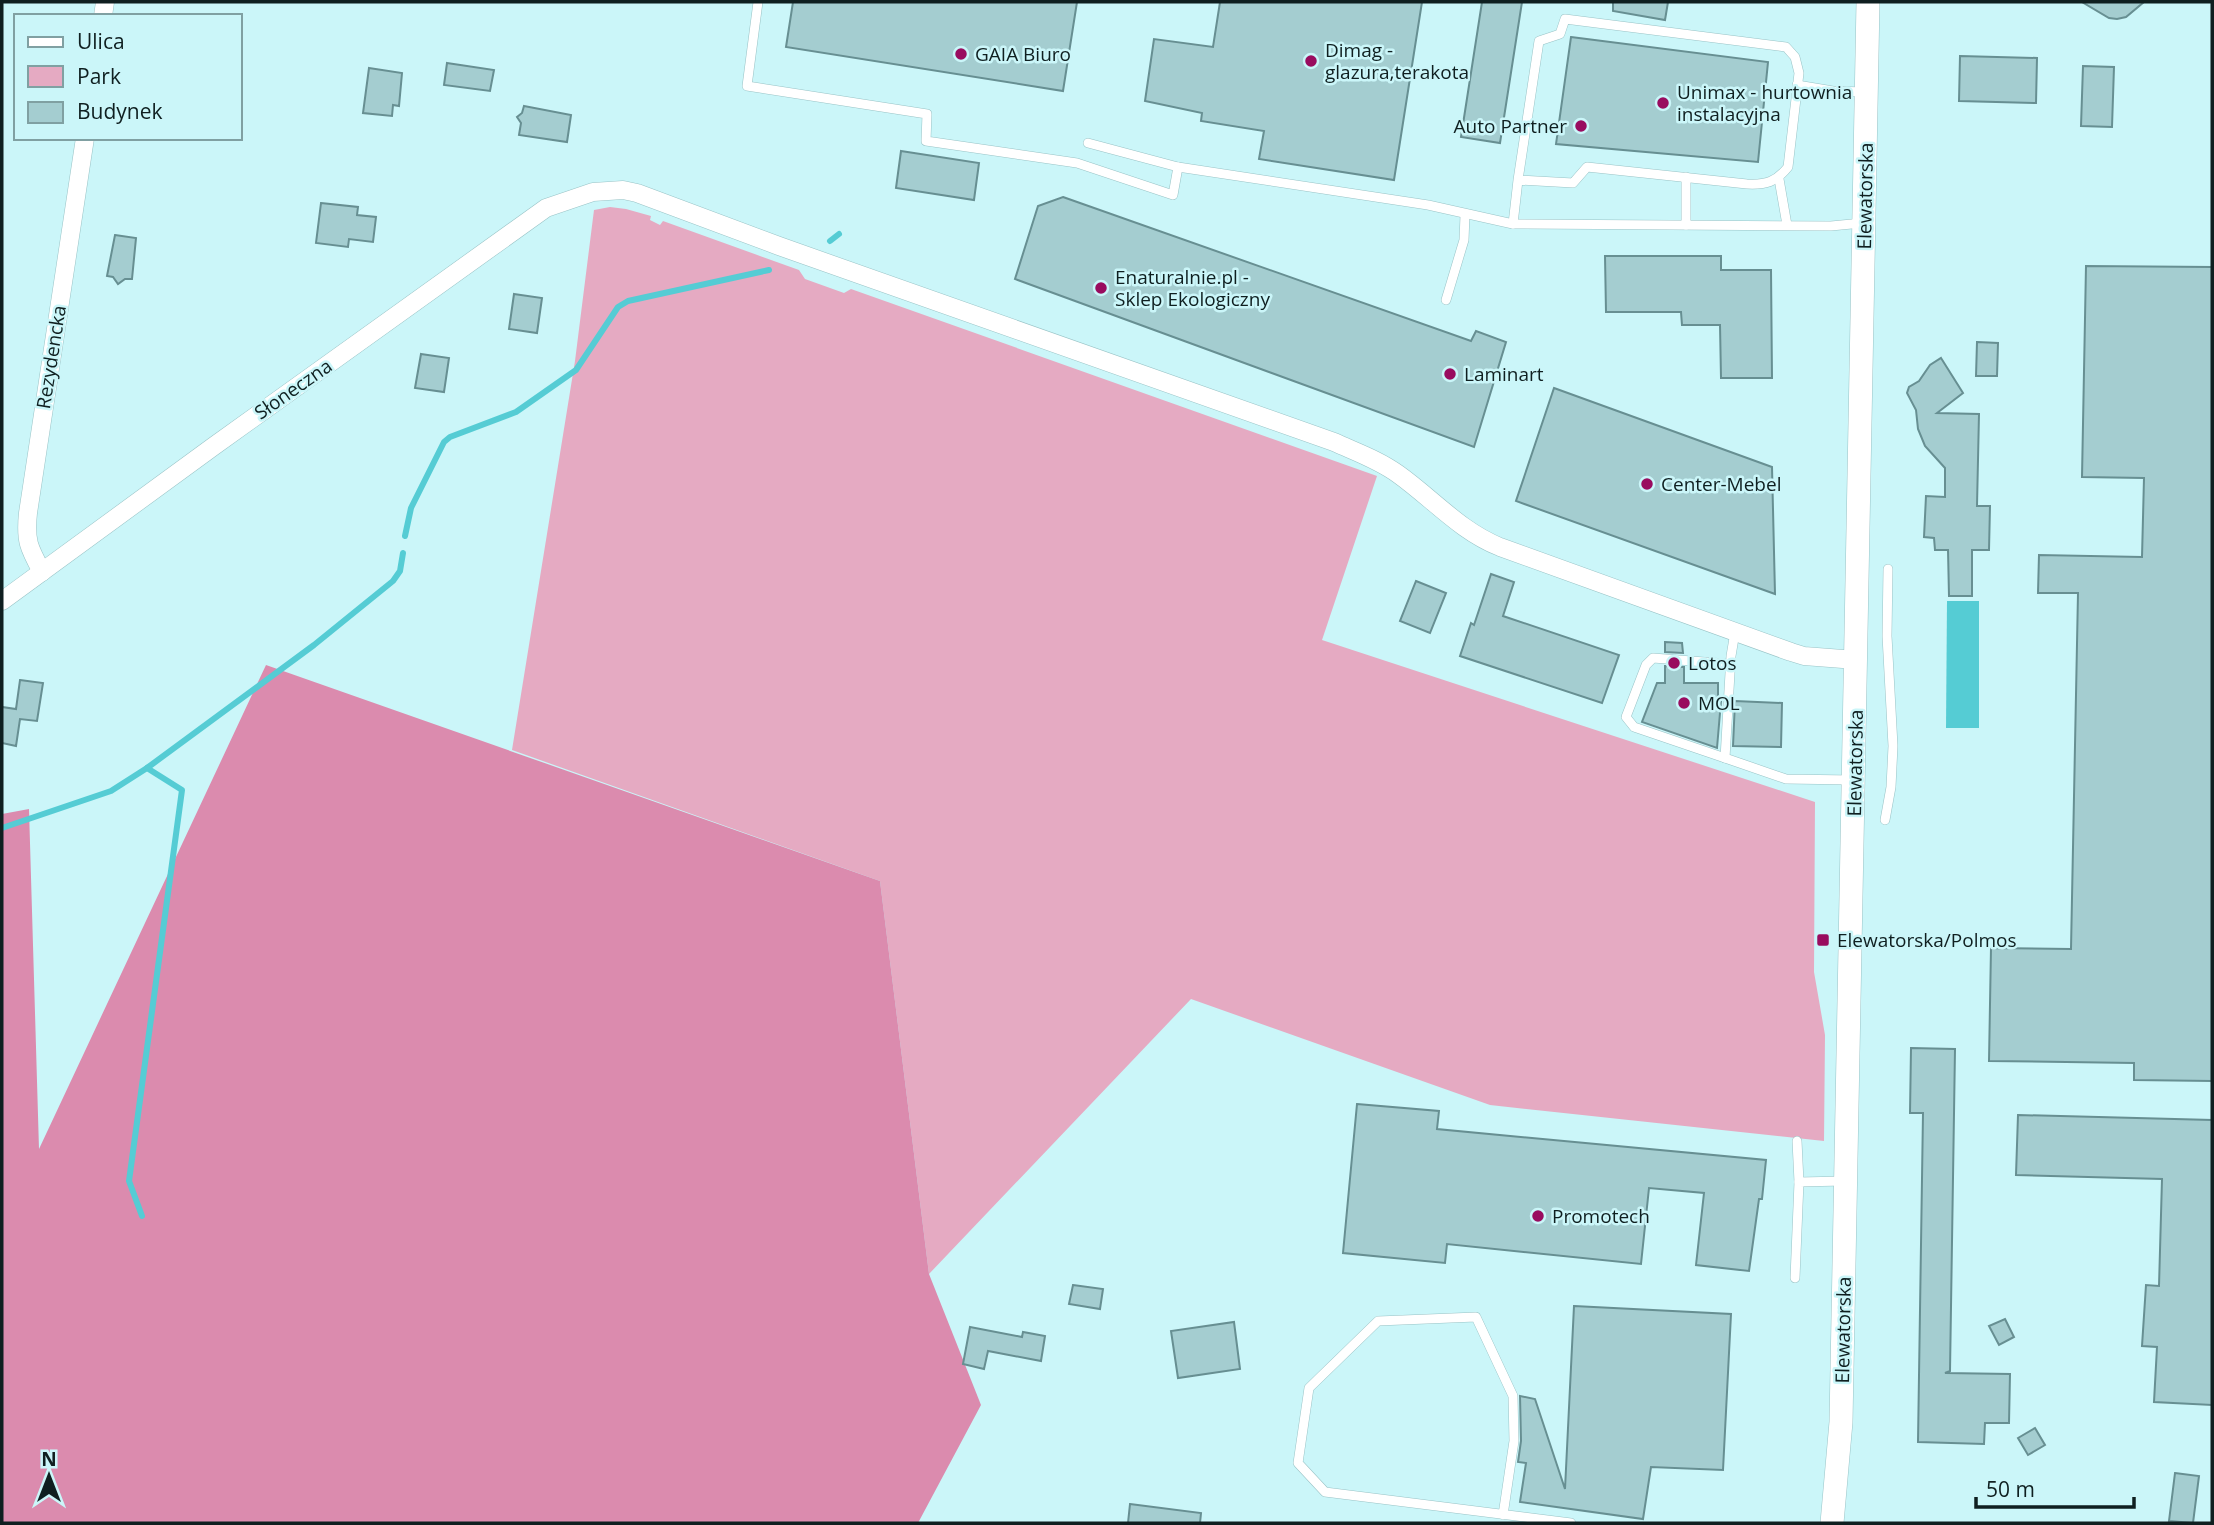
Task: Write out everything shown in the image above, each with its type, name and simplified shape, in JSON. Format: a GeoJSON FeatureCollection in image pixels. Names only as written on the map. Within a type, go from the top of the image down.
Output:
{"type":"FeatureCollection","features":[{"type":"Feature","properties":{"kind":"street","name":"Elewatorska"},"geometry":{"type":"LineString","coordinates":[[1832,1523],[1841,1422],[1868,2]]}},
{"type":"Feature","properties":{"kind":"street","name":"Rezydencka"},"geometry":{"type":"LineString","coordinates":[[43,572],[27,546],[27,513],[85,140]]}},
{"type":"Feature","properties":{"kind":"street","name":"Słoneczna"},"geometry":{"type":"LineString","coordinates":[[2,601],[547,208],[593,192],[623,190],[653,198],[779,246],[1334,443],[1384,464],[1422,492],[1463,528],[1488,542],[1804,656],[1856,660]]}},
{"type":"Feature","properties":{"kind":"lane"},"geometry":{"type":"LineString","coordinates":[[758,2],[747,86],[927,114],[926,141],[1077,163],[1173,195],[1178,167]]}},
{"type":"Feature","properties":{"kind":"lane"},"geometry":{"type":"LineString","coordinates":[[1513,224],[1518,180],[1539,41],[1560,34],[1565,19],[1786,47],[1795,57],[1799,73],[1788,167],[1779,178],[1763,184],[1587,167],[1573,183],[1518,180]]}},
{"type":"Feature","properties":{"kind":"lane"},"geometry":{"type":"LineString","coordinates":[[1797,85],[1833,91],[1866,92]]}},
{"type":"Feature","properties":{"kind":"lane"},"geometry":{"type":"LineString","coordinates":[[1088,143],[1178,167],[1428,205],[1513,224],[1864,223]]}},
{"type":"Feature","properties":{"kind":"lane"},"geometry":{"type":"LineString","coordinates":[[1686,177],[1686,225]]}},
{"type":"Feature","properties":{"kind":"lane"},"geometry":{"type":"LineString","coordinates":[[1779,178],[1787,225]]}},
{"type":"Feature","properties":{"kind":"lane"},"geometry":{"type":"LineString","coordinates":[[1446,300],[1464,240],[1465,215]]}},
{"type":"Feature","properties":{"kind":"lane"},"geometry":{"type":"LineString","coordinates":[[1885,820],[1891,787],[1893,746],[1887,636],[1888,569]]}},
{"type":"Feature","properties":{"kind":"lane"},"geometry":{"type":"LineString","coordinates":[[1725,758],[1730,664],[1735,632]]}},
{"type":"Feature","properties":{"kind":"lane"},"geometry":{"type":"LineString","coordinates":[[1730,664],[1653,658],[1646,665],[1626,717],[1634,727],[1786,779],[1854,780]]}},
{"type":"Feature","properties":{"kind":"lane"},"geometry":{"type":"LineString","coordinates":[[1795,1278],[1799,1182],[1797,1141]]}},
{"type":"Feature","properties":{"kind":"lane"},"geometry":{"type":"LineString","coordinates":[[1799,1182],[1846,1181]]}},
{"type":"Feature","properties":{"kind":"lane"},"geometry":{"type":"LineString","coordinates":[[1503,1515],[1514,1441],[1513,1396],[1476,1317],[1378,1321],[1309,1388],[1298,1463],[1325,1492],[1503,1515],[1571,1523]]}},
{"type":"Feature","properties":{"kind":"green space"},"geometry":{"type":"Polygon","coordinates":[[[610,207],[651,216],[650,220],[660,225],[663,221],[799,270],[805,279],[844,293],[851,289],[1377,476],[1322,640],[1815,802],[1814,972],[1825,1035],[1824,1141],[1490,1105],[1191,999],[929,1274],[880,881],[512,750],[575,361],[594,210],[610,207]]]}},
{"type":"Feature","properties":{"kind":"shaded area"},"geometry":{"type":"Polygon","coordinates":[[[266,665],[880,881],[929,1274],[981,1405],[918,1523],[2,1523],[2,814],[29,809],[39,1149],[266,665]]]}},
{"type":"Feature","properties":{"kind":"water"},"geometry":{"type":"Polygon","coordinates":[[[1947,601],[1979,601],[1979,728],[1946,728],[1947,601]]]}},
{"type":"Feature","properties":{"kind":"building"},"geometry":{"type":"Polygon","coordinates":[[[793,2],[1077,2],[1063,91],[786,47],[793,2]]]}},
{"type":"Feature","properties":{"kind":"building","name":"Dimag - glazura,terakota"},"geometry":{"type":"Polygon","coordinates":[[[1220,2],[1422,2],[1394,180],[1259,159],[1264,131],[1201,121],[1202,113],[1145,101],[1154,39],[1213,47],[1220,2]]]}},
{"type":"Feature","properties":{"kind":"building"},"geometry":{"type":"Polygon","coordinates":[[[1482,2],[1522,2],[1500,143],[1461,137],[1482,2]]]}},
{"type":"Feature","properties":{"kind":"building"},"geometry":{"type":"Polygon","coordinates":[[[1613,2],[1668,2],[1665,20],[1613,11],[1613,2]]]}},
{"type":"Feature","properties":{"kind":"building"},"geometry":{"type":"Polygon","coordinates":[[[2082,2],[2144,2],[2126,17],[2117,19],[2109,18],[2082,2]]]}},
{"type":"Feature","properties":{"kind":"building","name":"Unimax - hurtownia instalacyjna"},"geometry":{"type":"Polygon","coordinates":[[[1571,37],[1768,62],[1758,162],[1556,144],[1571,37]]]}},
{"type":"Feature","properties":{"kind":"building"},"geometry":{"type":"Polygon","coordinates":[[[1960,56],[2037,58],[2036,103],[1959,101],[1960,56]]]}},
{"type":"Feature","properties":{"kind":"building"},"geometry":{"type":"Polygon","coordinates":[[[447,63],[494,70],[490,91],[444,85],[447,63]]]}},
{"type":"Feature","properties":{"kind":"building"},"geometry":{"type":"Polygon","coordinates":[[[2083,66],[2114,67],[2112,127],[2081,126],[2083,66]]]}},
{"type":"Feature","properties":{"kind":"building"},"geometry":{"type":"Polygon","coordinates":[[[369,68],[402,73],[399,106],[393,105],[392,116],[363,113],[369,68]]]}},
{"type":"Feature","properties":{"kind":"building"},"geometry":{"type":"Polygon","coordinates":[[[524,106],[571,115],[567,142],[519,135],[521,123],[517,117],[524,106]]]}},
{"type":"Feature","properties":{"kind":"building"},"geometry":{"type":"Polygon","coordinates":[[[901,151],[979,163],[974,200],[896,188],[901,151]]]}},
{"type":"Feature","properties":{"kind":"building"},"geometry":{"type":"Polygon","coordinates":[[[1063,197],[1471,341],[1476,331],[1506,342],[1474,447],[1015,279],[1038,206],[1063,197]]]}},
{"type":"Feature","properties":{"kind":"building"},"geometry":{"type":"Polygon","coordinates":[[[321,203],[358,207],[357,215],[376,217],[373,242],[349,239],[348,247],[316,243],[321,203]]]}},
{"type":"Feature","properties":{"kind":"building"},"geometry":{"type":"Polygon","coordinates":[[[115,235],[136,238],[132,279],[125,279],[118,284],[113,277],[107,276],[115,235]]]}},
{"type":"Feature","properties":{"kind":"building"},"geometry":{"type":"Polygon","coordinates":[[[1605,256],[1721,256],[1721,270],[1771,270],[1772,378],[1721,378],[1720,325],[1682,325],[1681,312],[1606,312],[1605,256]]]}},
{"type":"Feature","properties":{"kind":"building"},"geometry":{"type":"Polygon","coordinates":[[[2086,266],[2212,267],[2212,1081],[2134,1080],[2134,1063],[1989,1061],[1991,948],[2071,949],[2078,593],[2038,593],[2039,555],[2142,557],[2144,478],[2082,477],[2086,266]]]}},
{"type":"Feature","properties":{"kind":"building"},"geometry":{"type":"Polygon","coordinates":[[[514,294],[542,298],[537,333],[509,329],[514,294]]]}},
{"type":"Feature","properties":{"kind":"building"},"geometry":{"type":"Polygon","coordinates":[[[1977,342],[1998,343],[1997,376],[1976,376],[1977,342]]]}},
{"type":"Feature","properties":{"kind":"building"},"geometry":{"type":"Polygon","coordinates":[[[421,354],[449,358],[444,392],[415,388],[421,354]]]}},
{"type":"Feature","properties":{"kind":"building"},"geometry":{"type":"Polygon","coordinates":[[[1941,358],[1963,393],[1937,413],[1979,414],[1977,506],[1990,506],[1989,550],[1972,550],[1972,596],[1949,596],[1948,550],[1935,550],[1934,538],[1924,537],[1926,496],[1945,497],[1945,468],[1925,446],[1918,429],[1916,410],[1907,393],[1909,387],[1919,381],[1930,365],[1941,358]]]}},
{"type":"Feature","properties":{"kind":"building","name":"Center-Mebel"},"geometry":{"type":"Polygon","coordinates":[[[1554,388],[1772,467],[1775,594],[1516,501],[1554,388]]]}},
{"type":"Feature","properties":{"kind":"building"},"geometry":{"type":"Polygon","coordinates":[[[1491,574],[1514,582],[1503,616],[1619,655],[1602,703],[1460,656],[1471,623],[1474,625],[1491,574]]]}},
{"type":"Feature","properties":{"kind":"building"},"geometry":{"type":"Polygon","coordinates":[[[1416,581],[1446,593],[1430,633],[1400,621],[1416,581]]]}},
{"type":"Feature","properties":{"kind":"building"},"geometry":{"type":"Polygon","coordinates":[[[1665,642],[1682,643],[1683,653],[1665,652],[1665,642]]]}},
{"type":"Feature","properties":{"kind":"building","name":"MOL"},"geometry":{"type":"Polygon","coordinates":[[[1665,666],[1684,667],[1684,683],[1718,683],[1718,701],[1721,701],[1717,748],[1642,722],[1657,683],[1665,683],[1665,666]]]}},
{"type":"Feature","properties":{"kind":"building"},"geometry":{"type":"Polygon","coordinates":[[[20,680],[43,683],[37,721],[20,719],[16,746],[2,743],[2,707],[16,709],[20,680]]]}},
{"type":"Feature","properties":{"kind":"building"},"geometry":{"type":"Polygon","coordinates":[[[1735,701],[1782,703],[1781,747],[1733,746],[1735,701]]]}},
{"type":"Feature","properties":{"kind":"building"},"geometry":{"type":"Polygon","coordinates":[[[1911,1048],[1955,1049],[1950,1371],[1945,1373],[2010,1374],[2009,1423],[1985,1423],[1984,1444],[1918,1442],[1923,1113],[1910,1113],[1911,1048]]]}},
{"type":"Feature","properties":{"kind":"building"},"geometry":{"type":"Polygon","coordinates":[[[1357,1104],[1439,1111],[1437,1129],[1766,1160],[1749,1271],[1696,1265],[1704,1193],[1649,1188],[1641,1264],[1447,1244],[1445,1263],[1343,1253],[1357,1104]]]}},
{"type":"Feature","properties":{"kind":"building"},"geometry":{"type":"Polygon","coordinates":[[[2018,1115],[2212,1120],[2212,1405],[2154,1402],[2157,1347],[2142,1346],[2146,1285],[2159,1286],[2162,1179],[2016,1175],[2018,1115]]]}},
{"type":"Feature","properties":{"kind":"building"},"geometry":{"type":"Polygon","coordinates":[[[1073,1285],[1103,1289],[1100,1309],[1069,1304],[1073,1285]]]}},
{"type":"Feature","properties":{"kind":"building"},"geometry":{"type":"Polygon","coordinates":[[[1574,1306],[1731,1314],[1723,1470],[1651,1467],[1643,1519],[1520,1502],[1526,1463],[1518,1462],[1521,1441],[1520,1396],[1535,1399],[1565,1489],[1574,1306]]]}},
{"type":"Feature","properties":{"kind":"building"},"geometry":{"type":"Polygon","coordinates":[[[2005,1319],[2014,1337],[1999,1345],[1989,1326],[2005,1319]]]}},
{"type":"Feature","properties":{"kind":"building"},"geometry":{"type":"Polygon","coordinates":[[[1234,1322],[1240,1369],[1178,1378],[1171,1331],[1234,1322]]]}},
{"type":"Feature","properties":{"kind":"building"},"geometry":{"type":"Polygon","coordinates":[[[970,1327],[1022,1337],[1023,1332],[1045,1336],[1041,1361],[988,1351],[984,1369],[963,1364],[970,1327]]]}},
{"type":"Feature","properties":{"kind":"building"},"geometry":{"type":"Polygon","coordinates":[[[2035,1428],[2045,1445],[2028,1455],[2018,1438],[2035,1428]]]}},
{"type":"Feature","properties":{"kind":"building"},"geometry":{"type":"Polygon","coordinates":[[[2175,1473],[2199,1476],[2193,1523],[2169,1521],[2175,1473]]]}},
{"type":"Feature","properties":{"kind":"building"},"geometry":{"type":"Polygon","coordinates":[[[1130,1504],[1201,1513],[1200,1523],[1128,1523],[1130,1504]]]}},
{"type":"Feature","properties":{"kind":"waterway"},"geometry":{"type":"LineString","coordinates":[[830,241],[839,234]]}},
{"type":"Feature","properties":{"kind":"waterway"},"geometry":{"type":"LineString","coordinates":[[405,536],[411,508],[444,442],[450,437],[516,412],[576,370],[618,307],[628,301],[769,270]]}},
{"type":"Feature","properties":{"kind":"waterway"},"geometry":{"type":"LineString","coordinates":[[2,828],[111,791],[147,768],[314,645],[393,581],[400,571],[403,553]]}},
{"type":"Feature","properties":{"kind":"waterway"},"geometry":{"type":"LineString","coordinates":[[142,1216],[129,1181],[182,790],[147,768]]}},
{"type":"Feature","properties":{"kind":"place","name":"GAIA Biuro"},"geometry":{"type":"Point","coordinates":[961,54]}},
{"type":"Feature","properties":{"kind":"place","name":"Dimag - glazura,terakota"},"geometry":{"type":"Point","coordinates":[1311,61]}},
{"type":"Feature","properties":{"kind":"place","name":"Unimax - hurtownia instalacyjna"},"geometry":{"type":"Point","coordinates":[1663,103]}},
{"type":"Feature","properties":{"kind":"place","name":"Auto Partner"},"geometry":{"type":"Point","coordinates":[1581,126]}},
{"type":"Feature","properties":{"kind":"place","name":"Enaturalnie.pl - Sklep Ekologiczny"},"geometry":{"type":"Point","coordinates":[1101,288]}},
{"type":"Feature","properties":{"kind":"place","name":"Laminart"},"geometry":{"type":"Point","coordinates":[1450,374]}},
{"type":"Feature","properties":{"kind":"place","name":"Center-Mebel"},"geometry":{"type":"Point","coordinates":[1647,484]}},
{"type":"Feature","properties":{"kind":"place","name":"Lotos"},"geometry":{"type":"Point","coordinates":[1674,663]}},
{"type":"Feature","properties":{"kind":"place","name":"MOL"},"geometry":{"type":"Point","coordinates":[1684,703]}},
{"type":"Feature","properties":{"kind":"place","name":"Elewatorska/Polmos"},"geometry":{"type":"Point","coordinates":[1823,940]}},
{"type":"Feature","properties":{"kind":"place","name":"Promotech"},"geometry":{"type":"Point","coordinates":[1538,1216]}}]}
